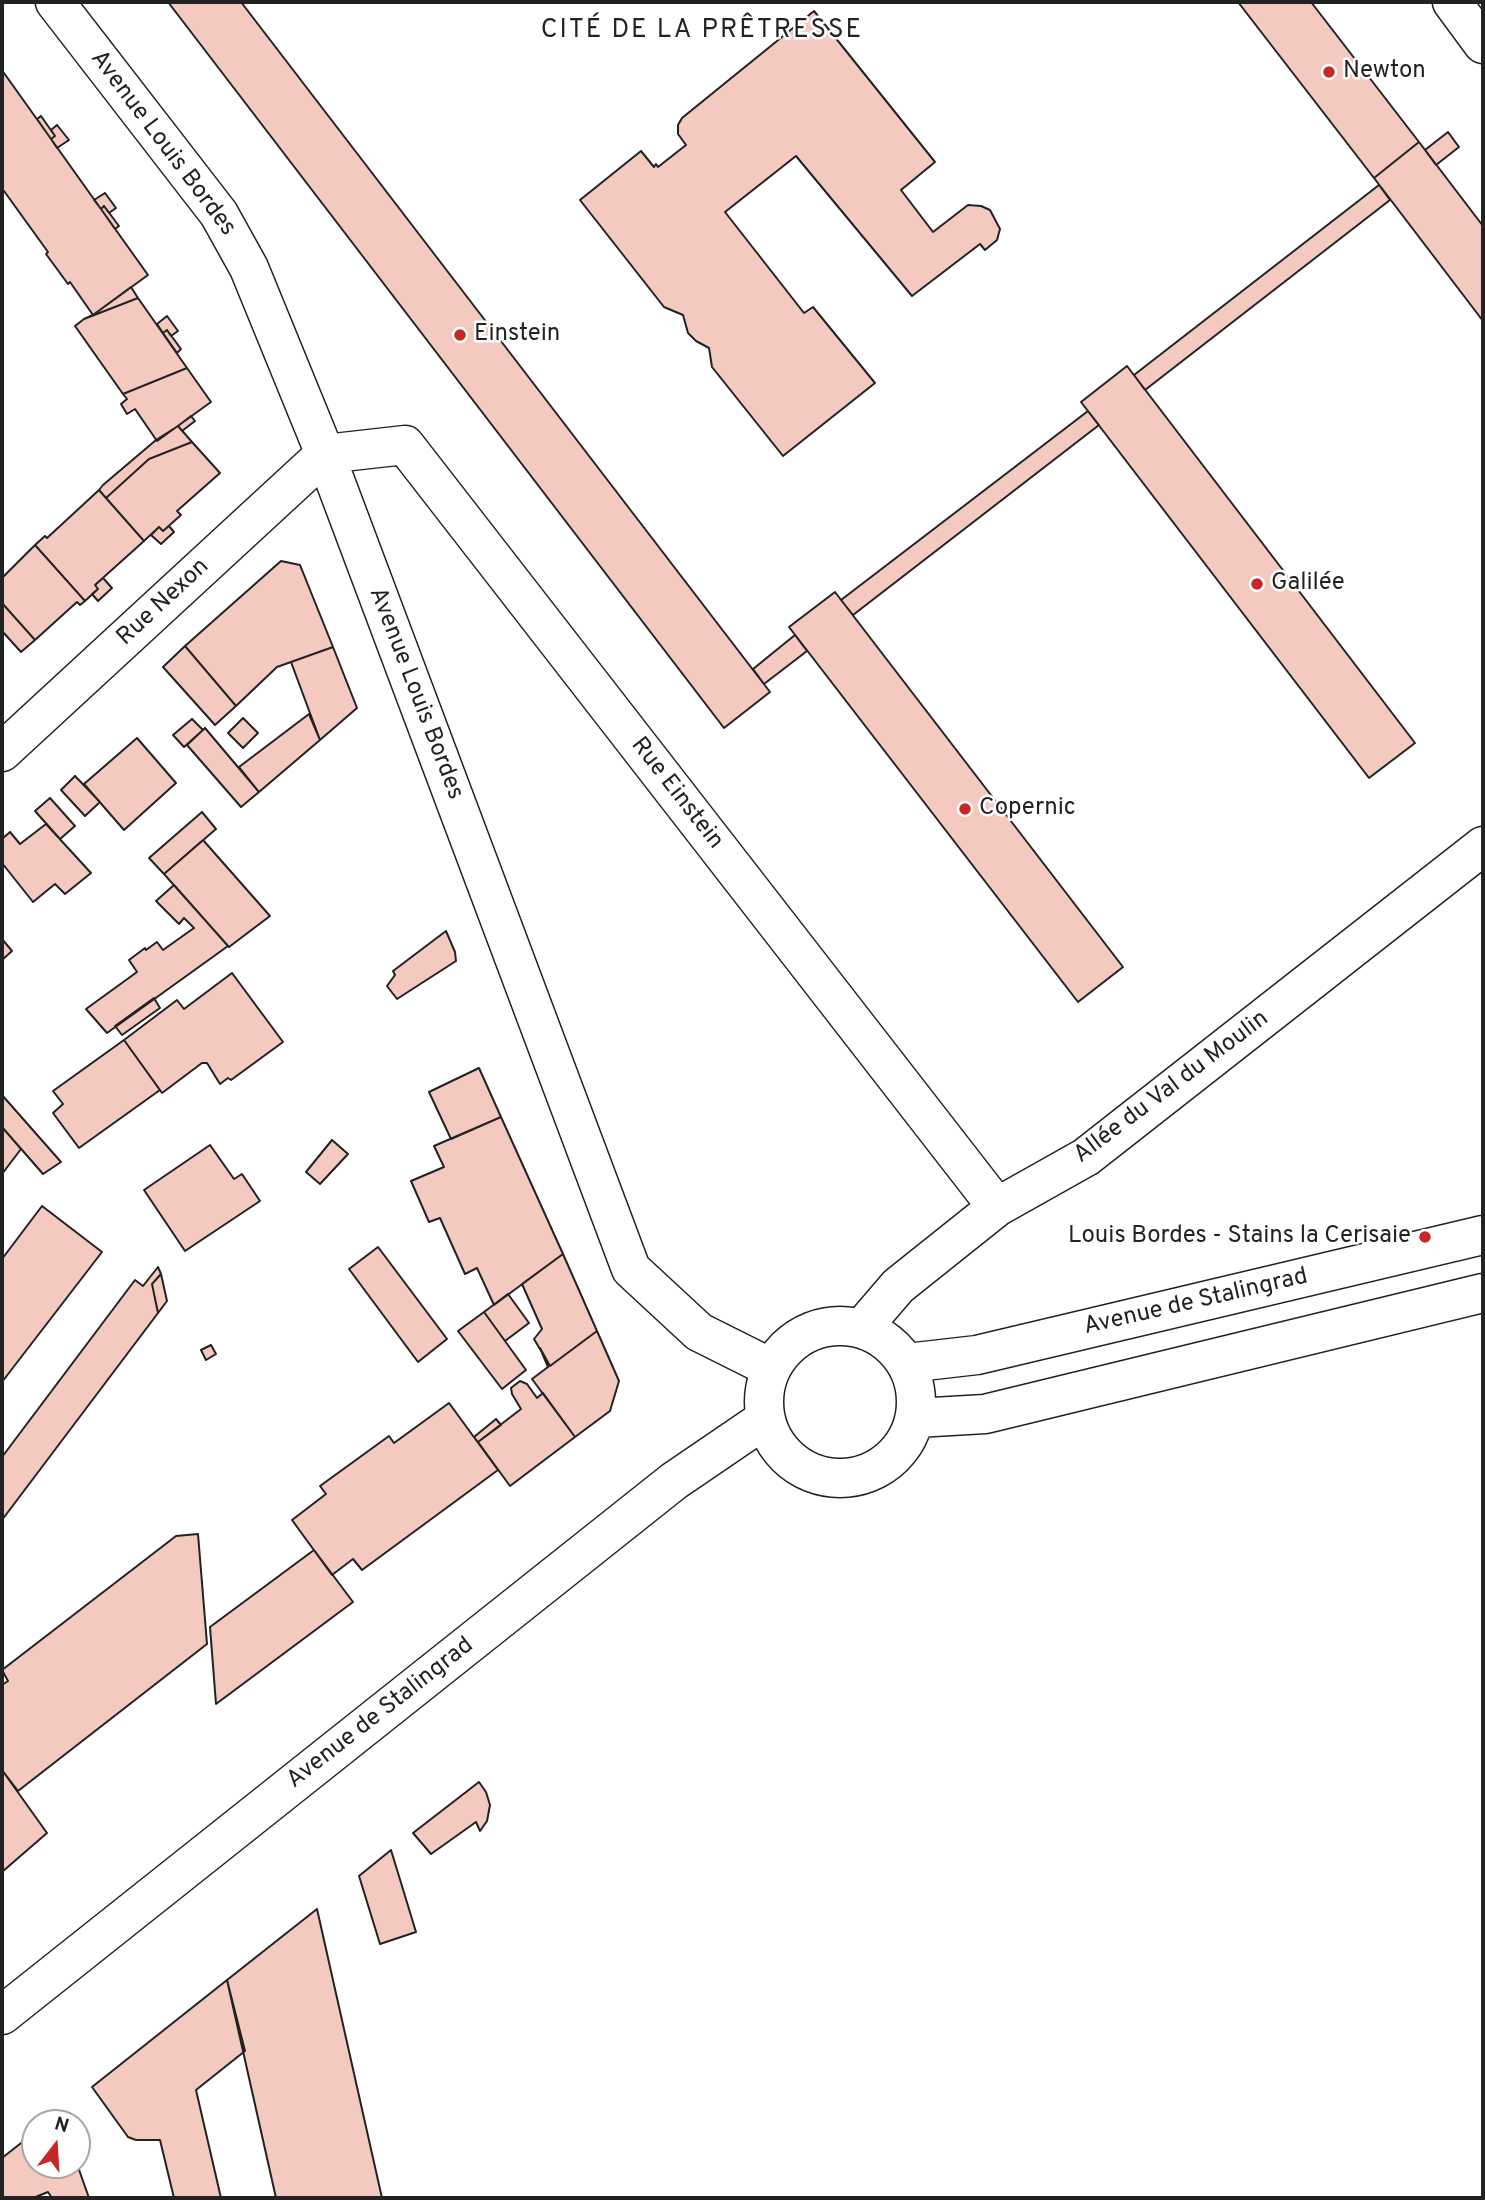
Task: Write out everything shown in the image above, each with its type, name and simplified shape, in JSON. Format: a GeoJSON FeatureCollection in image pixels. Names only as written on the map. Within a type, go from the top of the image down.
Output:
{"type":"FeatureCollection","features":[{"type":"Feature","properties":{"kind":"street","name":"Avenue Louis Bordes"},"geometry":{"type":"LineString","coordinates":[[55,2],[219,214],[249,268],[325,454],[631,1269],[699,1332],[771,1368]]}},
{"type":"Feature","properties":{"kind":"street"},"geometry":{"type":"LineString","coordinates":[[1451,2],[1483,44]]}},
{"type":"Feature","properties":{"kind":"street","name":"Rue Einstein"},"geometry":{"type":"LineString","coordinates":[[325,454],[405,445],[997,1207]]}},
{"type":"Feature","properties":{"kind":"street","name":"Rue Nexon"},"geometry":{"type":"LineString","coordinates":[[2,752],[325,454]]}},
{"type":"Feature","properties":{"kind":"street","name":"Allée du Val du Moulin"},"geometry":{"type":"LineString","coordinates":[[863,1328],[898,1286],[997,1207],[1086,1157],[1483,846]]}},
{"type":"Feature","properties":{"kind":"street","name":"Avenue de Stalingrad"},"geometry":{"type":"LineString","coordinates":[[907,1363],[978,1355],[1483,1235]]}},
{"type":"Feature","properties":{"kind":"street"},"geometry":{"type":"LineString","coordinates":[[916,1418],[985,1414],[1483,1293]]}},
{"type":"Feature","properties":{"kind":"street"},"geometry":{"type":"LineString","coordinates":[[841,1325],[863,1328],[880,1336],[895,1348],[907,1363],[916,1390],[916,1418],[906,1442],[889,1461],[866,1474],[841,1479],[815,1475],[793,1462],[775,1443],[765,1419],[764,1393],[771,1368],[783,1350],[800,1336],[820,1327],[841,1325]]}},
{"type":"Feature","properties":{"kind":"street","name":"Avenue de Stalingrad"},"geometry":{"type":"LineString","coordinates":[[2,2015],[674,1481],[765,1419]]}},
{"type":"Feature","properties":{"kind":"building","name":"Einstein"},"geometry":{"type":"Polygon","coordinates":[[[168,2],[241,2],[770,692],[724,728],[168,2]]]}},
{"type":"Feature","properties":{"kind":"building","name":"Newton"},"geometry":{"type":"Polygon","coordinates":[[[1238,2],[1311,2],[1419,142],[1374,178],[1238,2]]]}},
{"type":"Feature","properties":{"kind":"building"},"geometry":{"type":"Polygon","coordinates":[[[814,11],[935,162],[901,190],[933,232],[968,205],[990,210],[1000,229],[997,240],[985,250],[980,244],[912,296],[796,156],[725,212],[804,313],[813,307],[875,383],[783,456],[712,367],[709,348],[688,333],[683,315],[664,307],[580,200],[641,151],[654,167],[656,164],[658,167],[686,145],[678,134],[678,125],[682,118],[814,11]]]}},
{"type":"Feature","properties":{"kind":"building"},"geometry":{"type":"Polygon","coordinates":[[[4,73],[148,275],[93,315],[2,191],[4,73]]]}},
{"type":"Feature","properties":{"kind":"building"},"geometry":{"type":"Polygon","coordinates":[[[41,116],[55,136],[51,139],[37,119],[41,116]]]}},
{"type":"Feature","properties":{"kind":"building"},"geometry":{"type":"Polygon","coordinates":[[[57,125],[69,140],[57,148],[51,139],[55,136],[51,130],[57,125]]]}},
{"type":"Feature","properties":{"kind":"building"},"geometry":{"type":"Polygon","coordinates":[[[1448,132],[1459,147],[1436,165],[1425,150],[1448,132]]]}},
{"type":"Feature","properties":{"kind":"building"},"geometry":{"type":"Polygon","coordinates":[[[1419,142],[1483,226],[1483,321],[1374,178],[1419,142]]]}},
{"type":"Feature","properties":{"kind":"building"},"geometry":{"type":"Polygon","coordinates":[[[1379,185],[1390,200],[1145,390],[1134,375],[1379,185]]]}},
{"type":"Feature","properties":{"kind":"building"},"geometry":{"type":"Polygon","coordinates":[[[105,193],[116,208],[109,213],[104,206],[101,209],[94,200],[105,193]]]}},
{"type":"Feature","properties":{"kind":"building"},"geometry":{"type":"Polygon","coordinates":[[[104,206],[119,226],[115,229],[101,209],[104,206]]]}},
{"type":"Feature","properties":{"kind":"building"},"geometry":{"type":"Polygon","coordinates":[[[131,287],[138,298],[84,319],[93,315],[131,287]]]}},
{"type":"Feature","properties":{"kind":"building"},"geometry":{"type":"Polygon","coordinates":[[[138,298],[187,368],[123,394],[75,326],[84,319],[138,298]]]}},
{"type":"Feature","properties":{"kind":"building"},"geometry":{"type":"Polygon","coordinates":[[[167,316],[178,331],[171,336],[167,330],[163,333],[157,324],[167,316]]]}},
{"type":"Feature","properties":{"kind":"building"},"geometry":{"type":"Polygon","coordinates":[[[167,330],[181,349],[177,353],[163,333],[167,330]]]}},
{"type":"Feature","properties":{"kind":"building","name":"Galilée"},"geometry":{"type":"Polygon","coordinates":[[[1127,366],[1415,743],[1369,778],[1081,402],[1127,366]]]}},
{"type":"Feature","properties":{"kind":"building"},"geometry":{"type":"Polygon","coordinates":[[[187,368],[211,402],[157,441],[135,409],[127,414],[121,404],[127,399],[123,394],[187,368]]]}},
{"type":"Feature","properties":{"kind":"building"},"geometry":{"type":"Polygon","coordinates":[[[1088,411],[1099,425],[853,615],[841,600],[1088,411]]]}},
{"type":"Feature","properties":{"kind":"building"},"geometry":{"type":"Polygon","coordinates":[[[191,416],[195,421],[182,431],[178,426],[191,416]]]}},
{"type":"Feature","properties":{"kind":"building"},"geometry":{"type":"Polygon","coordinates":[[[178,426],[192,442],[149,459],[106,498],[99,490],[103,485],[156,440],[178,426]]]}},
{"type":"Feature","properties":{"kind":"building"},"geometry":{"type":"Polygon","coordinates":[[[192,442],[220,473],[177,511],[181,515],[163,531],[159,527],[144,541],[106,498],[149,459],[192,442]]]}},
{"type":"Feature","properties":{"kind":"building"},"geometry":{"type":"Polygon","coordinates":[[[99,490],[144,541],[95,585],[98,589],[85,601],[35,545],[45,536],[47,538],[99,490]]]}},
{"type":"Feature","properties":{"kind":"building"},"geometry":{"type":"Polygon","coordinates":[[[169,526],[174,532],[161,544],[151,535],[159,527],[163,531],[169,526]]]}},
{"type":"Feature","properties":{"kind":"building"},"geometry":{"type":"Polygon","coordinates":[[[35,545],[85,601],[80,605],[77,602],[35,640],[2,603],[2,578],[35,545]]]}},
{"type":"Feature","properties":{"kind":"building"},"geometry":{"type":"Polygon","coordinates":[[[281,561],[300,565],[333,647],[277,667],[236,706],[185,646],[281,561]]]}},
{"type":"Feature","properties":{"kind":"building"},"geometry":{"type":"Polygon","coordinates":[[[103,578],[112,588],[98,601],[92,594],[98,589],[95,585],[103,578]]]}},
{"type":"Feature","properties":{"kind":"building","name":"Copernic"},"geometry":{"type":"Polygon","coordinates":[[[835,592],[1123,967],[1078,1002],[789,627],[835,592]]]}},
{"type":"Feature","properties":{"kind":"building"},"geometry":{"type":"Polygon","coordinates":[[[2,603],[35,640],[21,652],[2,631],[2,603]]]}},
{"type":"Feature","properties":{"kind":"building"},"geometry":{"type":"Polygon","coordinates":[[[795,635],[807,651],[764,684],[753,669],[795,635]]]}},
{"type":"Feature","properties":{"kind":"building"},"geometry":{"type":"Polygon","coordinates":[[[185,646],[236,706],[215,725],[163,667],[185,646]]]}},
{"type":"Feature","properties":{"kind":"building"},"geometry":{"type":"Polygon","coordinates":[[[333,647],[357,708],[320,740],[291,662],[333,647]]]}},
{"type":"Feature","properties":{"kind":"building"},"geometry":{"type":"Polygon","coordinates":[[[309,714],[320,740],[259,792],[239,767],[309,714]]]}},
{"type":"Feature","properties":{"kind":"building"},"geometry":{"type":"Polygon","coordinates":[[[243,718],[258,733],[243,748],[228,733],[243,718]]]}},
{"type":"Feature","properties":{"kind":"building"},"geometry":{"type":"Polygon","coordinates":[[[192,719],[203,730],[184,747],[173,735],[192,719]]]}},
{"type":"Feature","properties":{"kind":"building"},"geometry":{"type":"Polygon","coordinates":[[[205,728],[259,792],[241,807],[187,745],[205,728]]]}},
{"type":"Feature","properties":{"kind":"building"},"geometry":{"type":"Polygon","coordinates":[[[137,738],[176,783],[124,830],[84,784],[137,738]]]}},
{"type":"Feature","properties":{"kind":"building"},"geometry":{"type":"Polygon","coordinates":[[[75,776],[100,802],[85,816],[61,790],[75,776]]]}},
{"type":"Feature","properties":{"kind":"building"},"geometry":{"type":"Polygon","coordinates":[[[50,798],[75,826],[60,839],[35,811],[50,798]]]}},
{"type":"Feature","properties":{"kind":"building"},"geometry":{"type":"Polygon","coordinates":[[[202,812],[216,829],[164,874],[149,858],[202,812]]]}},
{"type":"Feature","properties":{"kind":"building"},"geometry":{"type":"Polygon","coordinates":[[[46,824],[91,873],[65,894],[55,884],[33,902],[2,863],[2,839],[10,832],[20,844],[46,824]]]}},
{"type":"Feature","properties":{"kind":"building"},"geometry":{"type":"Polygon","coordinates":[[[203,840],[270,916],[229,947],[164,874],[203,840]]]}},
{"type":"Feature","properties":{"kind":"building"},"geometry":{"type":"Polygon","coordinates":[[[174,885],[228,946],[107,1033],[86,1009],[137,972],[129,960],[145,948],[146,950],[157,942],[163,950],[194,928],[184,918],[179,924],[156,901],[174,885]]]}},
{"type":"Feature","properties":{"kind":"building"},"geometry":{"type":"Polygon","coordinates":[[[446,931],[456,961],[397,999],[387,986],[395,975],[393,971],[446,931]]]}},
{"type":"Feature","properties":{"kind":"building"},"geometry":{"type":"Polygon","coordinates":[[[2,939],[12,951],[2,960],[2,939]]]}},
{"type":"Feature","properties":{"kind":"building"},"geometry":{"type":"Polygon","coordinates":[[[232,973],[283,1042],[231,1080],[228,1078],[220,1084],[207,1063],[202,1063],[162,1093],[124,1040],[177,1000],[184,1009],[232,973]]]}},
{"type":"Feature","properties":{"kind":"building"},"geometry":{"type":"Polygon","coordinates":[[[154,998],[160,1008],[122,1035],[115,1026],[154,998]]]}},
{"type":"Feature","properties":{"kind":"building"},"geometry":{"type":"Polygon","coordinates":[[[124,1040],[160,1090],[79,1148],[53,1113],[63,1104],[53,1091],[124,1040]]]}},
{"type":"Feature","properties":{"kind":"building"},"geometry":{"type":"Polygon","coordinates":[[[479,1068],[501,1117],[451,1139],[429,1092],[479,1068]]]}},
{"type":"Feature","properties":{"kind":"building"},"geometry":{"type":"Polygon","coordinates":[[[2,1095],[61,1162],[43,1174],[2,1127],[2,1095]]]}},
{"type":"Feature","properties":{"kind":"building"},"geometry":{"type":"Polygon","coordinates":[[[501,1117],[563,1254],[494,1305],[477,1268],[465,1274],[440,1218],[429,1222],[411,1181],[444,1167],[434,1146],[501,1117]]]}},
{"type":"Feature","properties":{"kind":"building"},"geometry":{"type":"Polygon","coordinates":[[[2,1127],[21,1149],[2,1174],[2,1127]]]}},
{"type":"Feature","properties":{"kind":"building"},"geometry":{"type":"Polygon","coordinates":[[[332,1140],[348,1154],[320,1184],[306,1172],[332,1140]]]}},
{"type":"Feature","properties":{"kind":"building"},"geometry":{"type":"Polygon","coordinates":[[[210,1145],[234,1179],[242,1174],[260,1201],[185,1251],[144,1190],[210,1145]]]}},
{"type":"Feature","properties":{"kind":"building"},"geometry":{"type":"Polygon","coordinates":[[[42,1206],[102,1252],[2,1382],[2,1259],[42,1206]]]}},
{"type":"Feature","properties":{"kind":"building"},"geometry":{"type":"Polygon","coordinates":[[[378,1247],[447,1339],[418,1362],[349,1269],[378,1247]]]}},
{"type":"Feature","properties":{"kind":"building"},"geometry":{"type":"Polygon","coordinates":[[[563,1254],[597,1331],[550,1366],[534,1339],[542,1329],[522,1284],[563,1254]]]}},
{"type":"Feature","properties":{"kind":"building"},"geometry":{"type":"Polygon","coordinates":[[[158,1267],[161,1274],[152,1284],[158,1313],[2,1520],[2,1457],[135,1280],[143,1286],[158,1267]]]}},
{"type":"Feature","properties":{"kind":"building"},"geometry":{"type":"Polygon","coordinates":[[[161,1274],[167,1301],[158,1313],[152,1284],[161,1274]]]}},
{"type":"Feature","properties":{"kind":"building"},"geometry":{"type":"Polygon","coordinates":[[[508,1294],[529,1323],[505,1341],[484,1312],[508,1294]]]}},
{"type":"Feature","properties":{"kind":"building"},"geometry":{"type":"Polygon","coordinates":[[[484,1312],[526,1370],[502,1389],[458,1331],[484,1312]]]}},
{"type":"Feature","properties":{"kind":"building"},"geometry":{"type":"Polygon","coordinates":[[[597,1331],[619,1381],[610,1411],[575,1437],[532,1379],[548,1367],[540,1348],[550,1366],[597,1331]]]}},
{"type":"Feature","properties":{"kind":"building"},"geometry":{"type":"Polygon","coordinates":[[[211,1345],[216,1354],[206,1360],[201,1350],[211,1345]]]}},
{"type":"Feature","properties":{"kind":"building"},"geometry":{"type":"Polygon","coordinates":[[[520,1381],[527,1384],[537,1398],[543,1393],[575,1437],[510,1486],[478,1442],[521,1409],[511,1388],[520,1381]]]}},
{"type":"Feature","properties":{"kind":"building"},"geometry":{"type":"Polygon","coordinates":[[[449,1403],[498,1470],[362,1570],[353,1559],[332,1575],[292,1520],[326,1494],[320,1486],[389,1436],[394,1443],[449,1403]]]}},
{"type":"Feature","properties":{"kind":"building"},"geometry":{"type":"Polygon","coordinates":[[[496,1419],[501,1425],[478,1442],[474,1437],[496,1419]]]}},
{"type":"Feature","properties":{"kind":"building"},"geometry":{"type":"Polygon","coordinates":[[[198,1534],[207,1644],[18,1791],[2,1770],[2,1685],[8,1681],[2,1670],[176,1536],[198,1534]]]}},
{"type":"Feature","properties":{"kind":"building"},"geometry":{"type":"Polygon","coordinates":[[[314,1550],[353,1602],[216,1704],[210,1627],[314,1550]]]}},
{"type":"Feature","properties":{"kind":"building"},"geometry":{"type":"Polygon","coordinates":[[[2,1770],[47,1833],[2,1872],[2,1770]]]}},
{"type":"Feature","properties":{"kind":"building"},"geometry":{"type":"Polygon","coordinates":[[[479,1782],[490,1805],[487,1821],[480,1831],[476,1822],[431,1854],[413,1833],[479,1782]]]}},
{"type":"Feature","properties":{"kind":"building"},"geometry":{"type":"Polygon","coordinates":[[[391,1850],[416,1932],[380,1944],[359,1876],[391,1850]]]}},
{"type":"Feature","properties":{"kind":"building"},"geometry":{"type":"Polygon","coordinates":[[[317,1909],[382,2198],[276,2198],[227,1980],[317,1909]]]}},
{"type":"Feature","properties":{"kind":"building"},"geometry":{"type":"Polygon","coordinates":[[[227,1980],[245,2051],[196,2090],[221,2198],[174,2198],[160,2140],[136,2140],[128,2137],[92,2087],[227,1980]]]}},
{"type":"Feature","properties":{"kind":"building"},"geometry":{"type":"Polygon","coordinates":[[[21,2143],[21,2179],[82,2179],[89,2198],[52,2198],[48,2192],[33,2198],[2,2198],[2,2158],[21,2143]]]}},
{"type":"Feature","properties":{"kind":"place","name":"Newton"},"geometry":{"type":"Point","coordinates":[1329,72]}},
{"type":"Feature","properties":{"kind":"place","name":"Einstein"},"geometry":{"type":"Point","coordinates":[460,335]}},
{"type":"Feature","properties":{"kind":"place","name":"Galilée"},"geometry":{"type":"Point","coordinates":[1257,584]}},
{"type":"Feature","properties":{"kind":"place","name":"Copernic"},"geometry":{"type":"Point","coordinates":[965,809]}},
{"type":"Feature","properties":{"kind":"place","name":"Louis Bordes - Stains la Cerisaie"},"geometry":{"type":"Point","coordinates":[1425,1237]}},
{"type":"Feature","properties":{"kind":"district","name":"CITÉ DE LA PRÊTRESSE"},"geometry":{"type":"Point","coordinates":[702,32]}}]}
